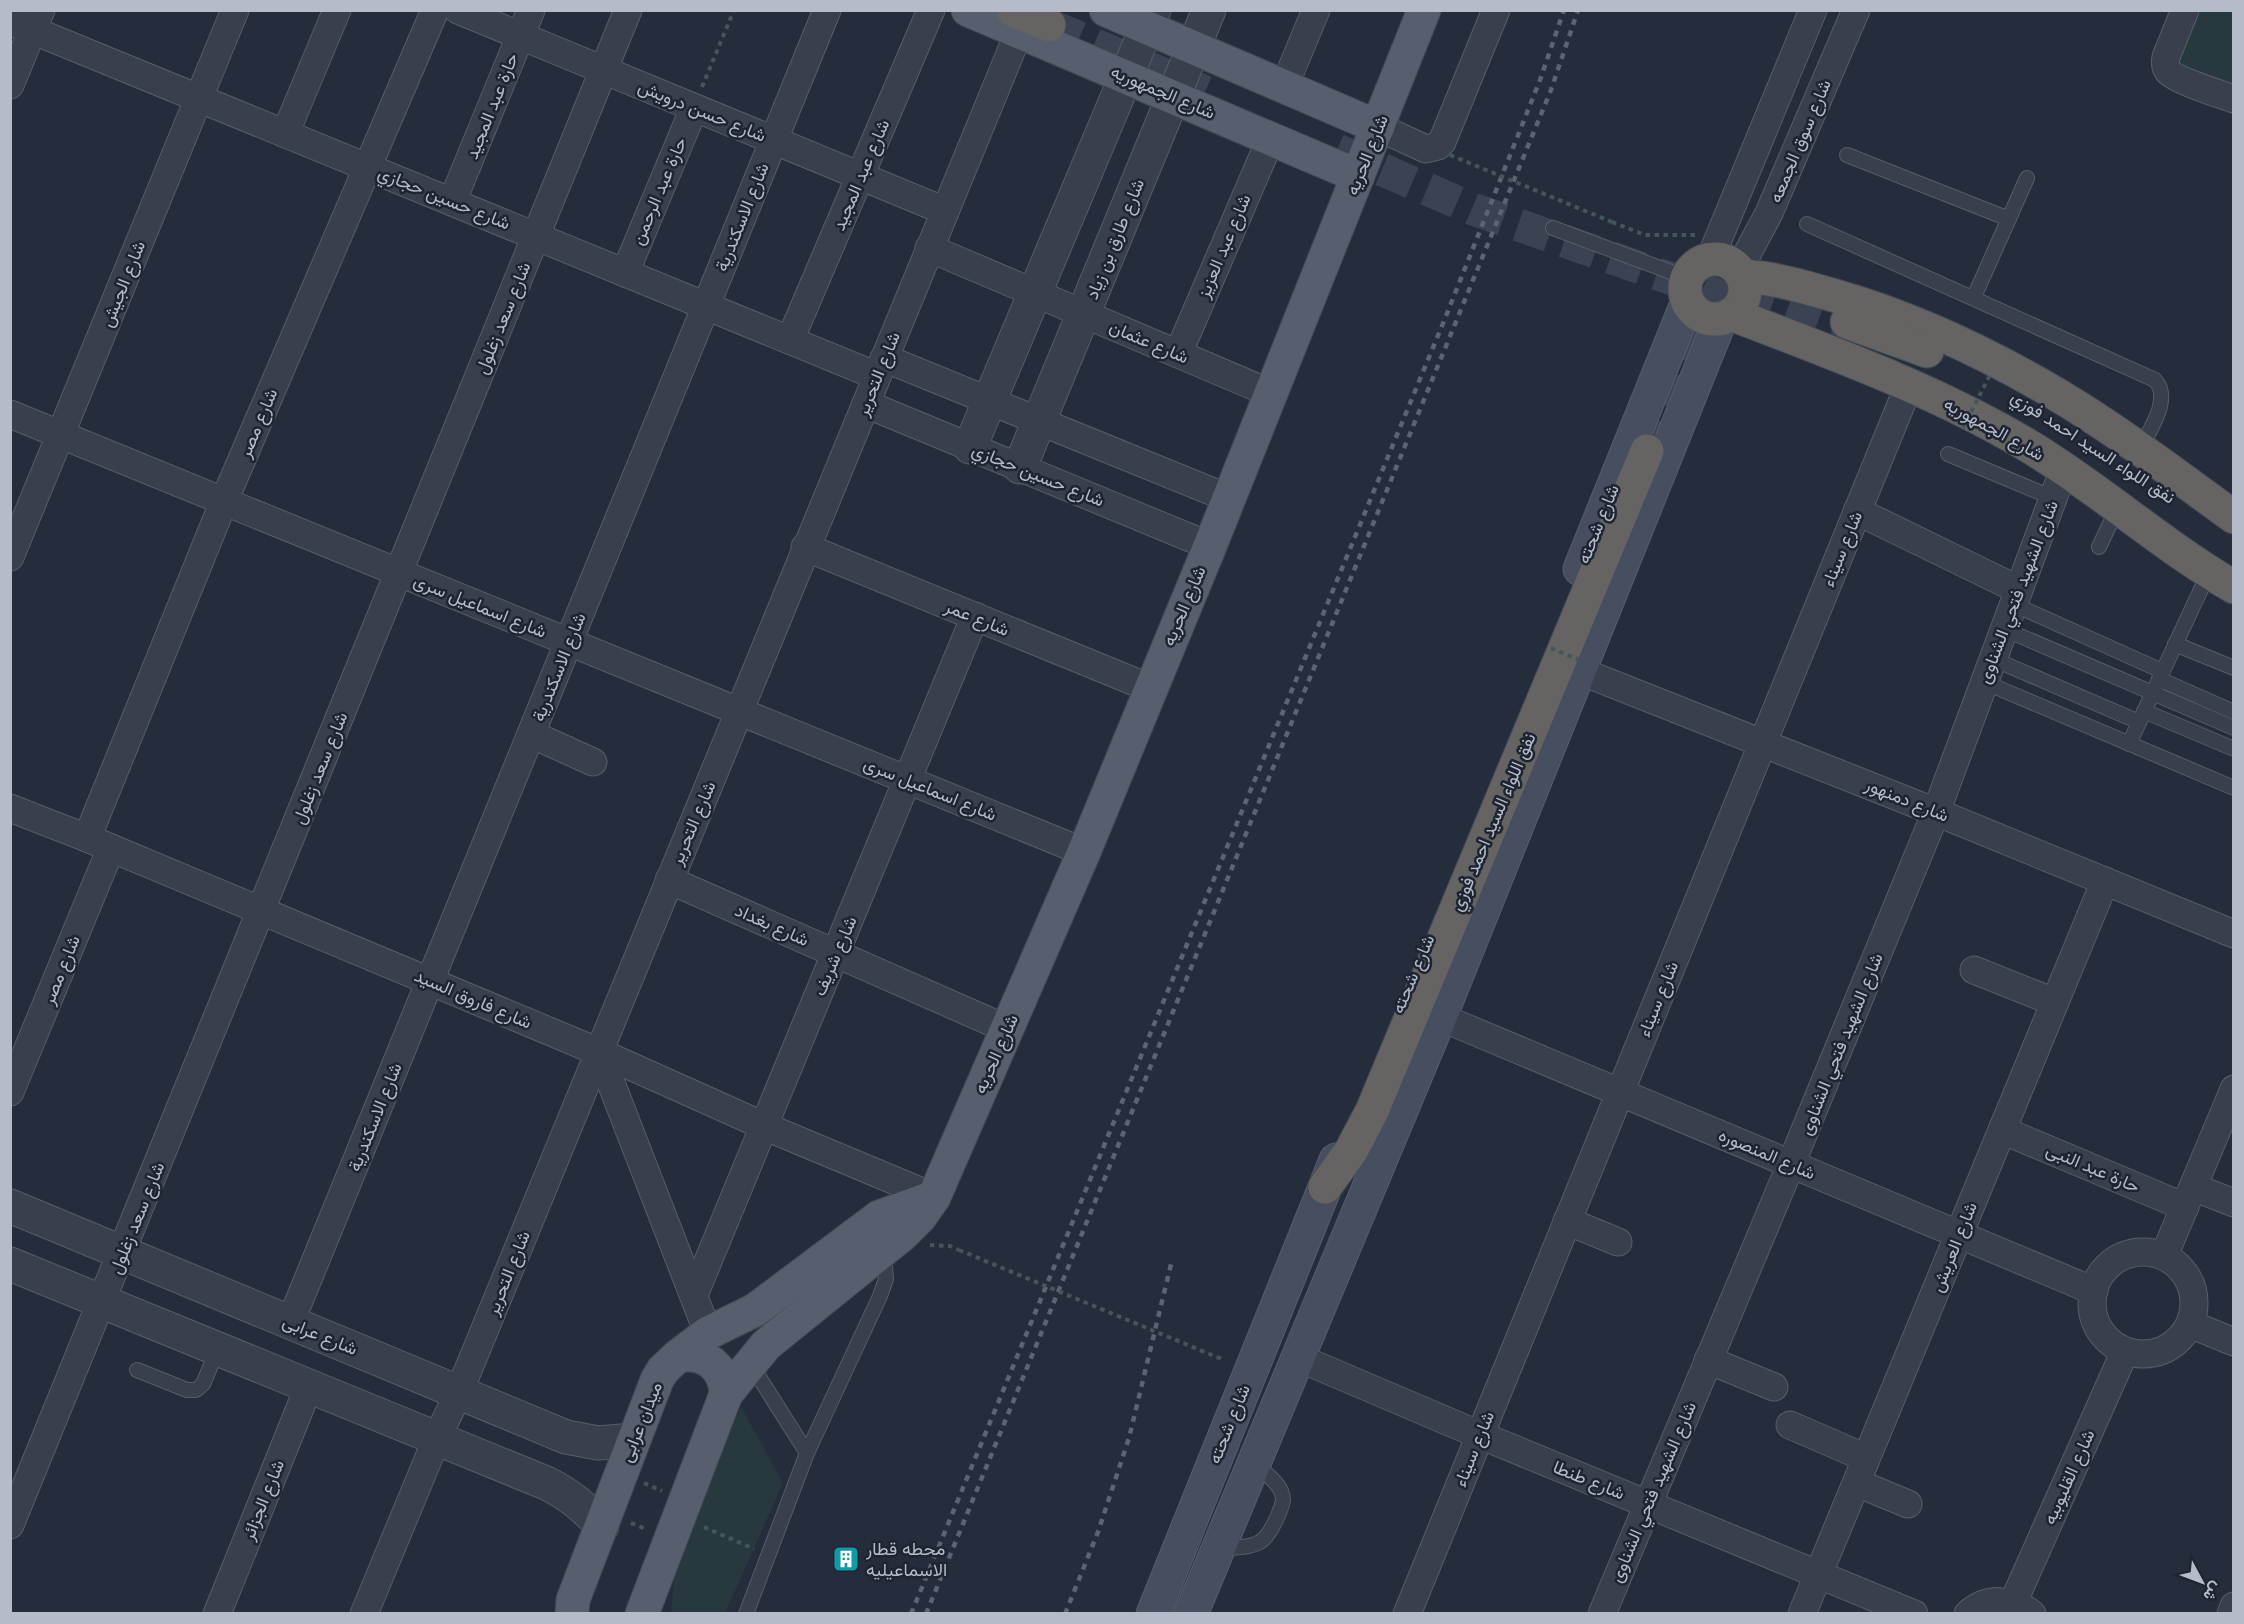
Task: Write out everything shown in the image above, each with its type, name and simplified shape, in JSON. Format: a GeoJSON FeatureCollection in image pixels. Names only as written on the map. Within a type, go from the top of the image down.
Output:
{"type":"FeatureCollection","features":[{"type":"Feature","properties":{"kind":"highway"},"geometry":{"type":"LineString","coordinates":[[1714,270],[1801,286],[1881,309],[1979,353],[2061,397],[2234,517]]}},
{"type":"Feature","properties":{"kind":"highway"},"geometry":{"type":"LineString","coordinates":[[1714,270],[1745,283],[1745,297],[1742,304],[1726,316]]}},
{"type":"Feature","properties":{"kind":"highway","name":"شارع الجمهوريه"},"geometry":{"type":"LineString","coordinates":[[1714,270],[1701,316],[1726,316],[1784,335],[1909,385],[1989,424],[2059,483],[2118,507],[2225,574]]}},
{"type":"Feature","properties":{"kind":"highway"},"geometry":{"type":"LineString","coordinates":[[1784,335],[1786,309],[1793,293],[1801,286]]}},
{"type":"Feature","properties":{"kind":"highway","name":"نفق اللواء السيد احمد فوزي"},"geometry":{"type":"LineString","coordinates":[[2225,574],[2074,453],[1998,407],[1917,369],[1843,330],[1925,351],[2008,391],[2084,437],[2234,542]]}},
{"type":"Feature","properties":{"kind":"highway","name":"نفق اللواء السيد احمد فوزي"},"geometry":{"type":"LineString","coordinates":[[1324,1187],[1351,1151],[1372,1111],[1647,451]]}},
{"type":"Feature","properties":{"kind":"main road","name":"شارع الجمهوريه"},"geometry":{"type":"LineString","coordinates":[[968,10],[1027,22],[1074,53],[1127,78],[1359,176]]}},
{"type":"Feature","properties":{"kind":"main road"},"geometry":{"type":"LineString","coordinates":[[1074,53],[1089,51],[1100,42],[1105,28],[1101,14],[1097,10]]}},
{"type":"Feature","properties":{"kind":"main road"},"geometry":{"type":"LineString","coordinates":[[1106,10],[1150,20],[1193,48],[1378,127]]}},
{"type":"Feature","properties":{"kind":"main road","name":"شارع الحريه"},"geometry":{"type":"LineString","coordinates":[[726,1394],[750,1363],[781,1331],[921,1217],[934,1197],[1084,852],[1210,546],[1424,10]]}},
{"type":"Feature","properties":{"kind":"main road","name":"شارع شحته"},"geometry":{"type":"LineString","coordinates":[[1153,1614],[1324,1187],[1546,656],[1657,378],[1714,270]]}},
{"type":"Feature","properties":{"kind":"main road","name":"شارع شحته"},"geometry":{"type":"LineString","coordinates":[[1191,1614],[1440,1017],[1579,665],[1691,392],[1726,316]]}},
{"type":"Feature","properties":{"kind":"main road"},"geometry":{"type":"LineString","coordinates":[[1657,378],[1674,379],[1684,384],[1691,392]]}},
{"type":"Feature","properties":{"kind":"main road"},"geometry":{"type":"LineString","coordinates":[[678,1356],[708,1333],[754,1310],[879,1217],[934,1197]]}},
{"type":"Feature","properties":{"kind":"main road"},"geometry":{"type":"LineString","coordinates":[[642,1614],[726,1394],[723,1377],[712,1362],[696,1355],[678,1356]]}},
{"type":"Feature","properties":{"kind":"main road","name":"ميدان عرابى"},"geometry":{"type":"LineString","coordinates":[[571,1609],[657,1380],[663,1370],[678,1356]]}},
{"type":"Feature","properties":{"kind":"street","name":"شارع الجيش"},"geometry":{"type":"LineString","coordinates":[[10,556],[235,10]]}},
{"type":"Feature","properties":{"kind":"street"},"geometry":{"type":"LineString","coordinates":[[285,134],[337,10]]}},
{"type":"Feature","properties":{"kind":"street","name":"شارع مصر"},"geometry":{"type":"LineString","coordinates":[[10,1092],[224,501],[435,10]]}},
{"type":"Feature","properties":{"kind":"street","name":"شارع حسن درويش"},"geometry":{"type":"LineString","coordinates":[[459,10],[945,211]]}},
{"type":"Feature","properties":{"kind":"street","name":"حارة عبد المجيد"},"geometry":{"type":"LineString","coordinates":[[452,202],[531,10]]}},
{"type":"Feature","properties":{"kind":"street","name":"شارع سعد زغلول"},"geometry":{"type":"LineString","coordinates":[[10,1525],[22,1466],[107,1311],[122,1252],[628,10]]}},
{"type":"Feature","properties":{"kind":"street","name":"شارع الاسكندرية"},"geometry":{"type":"LineString","coordinates":[[290,1323],[826,10]]}},
{"type":"Feature","properties":{"kind":"street","name":"شارع عبد المجيد"},"geometry":{"type":"LineString","coordinates":[[790,340],[931,10]]}},
{"type":"Feature","properties":{"kind":"street","name":"شارع طارق بن زياد"},"geometry":{"type":"LineString","coordinates":[[1020,467],[1209,10]]}},
{"type":"Feature","properties":{"kind":"street"},"geometry":{"type":"LineString","coordinates":[[1284,87],[1316,10]]}},
{"type":"Feature","properties":{"kind":"street"},"geometry":{"type":"LineString","coordinates":[[1378,127],[1426,149],[1438,146],[1442,142],[1496,10]]}},
{"type":"Feature","properties":{"kind":"street","name":"شارع سوق الجمعه"},"geometry":{"type":"LineString","coordinates":[[1714,270],[1813,10]]}},
{"type":"Feature","properties":{"kind":"street","name":"شارع سوق الجمعه"},"geometry":{"type":"LineString","coordinates":[[1714,270],[1769,213],[1857,10]]}},
{"type":"Feature","properties":{"kind":"street"},"geometry":{"type":"LineString","coordinates":[[2185,10],[2166,57],[2167,70],[2177,77],[2234,99]]}},
{"type":"Feature","properties":{"kind":"street"},"geometry":{"type":"LineString","coordinates":[[970,447],[1150,20]]}},
{"type":"Feature","properties":{"kind":"street","name":"شارع حسين حجازي"},"geometry":{"type":"LineString","coordinates":[[28,21],[199,98],[790,340],[988,400],[1228,498]]}},
{"type":"Feature","properties":{"kind":"street"},"geometry":{"type":"LineString","coordinates":[[10,85],[28,21]]}},
{"type":"Feature","properties":{"kind":"street","name":"شارع التحرير"},"geometry":{"type":"LineString","coordinates":[[364,1614],[436,1438],[459,1392],[929,248],[1027,22]]}},
{"type":"Feature","properties":{"kind":"street","name":"حارة عبد الرحمن"},"geometry":{"type":"LineString","coordinates":[[625,273],[694,108]]}},
{"type":"Feature","properties":{"kind":"street","name":"شارع عبد العزيز"},"geometry":{"type":"LineString","coordinates":[[1178,354],[1270,138]]}},
{"type":"Feature","properties":{"kind":"street","name":"شارع عثمان"},"geometry":{"type":"LineString","coordinates":[[929,248],[1270,393]]}},
{"type":"Feature","properties":{"kind":"street","name":"شارع سيناء"},"geometry":{"type":"LineString","coordinates":[[1407,1614],[1909,385]]}},
{"type":"Feature","properties":{"kind":"street","name":"شارع حسين حجازي"},"geometry":{"type":"LineString","coordinates":[[866,404],[1210,546]]}},
{"type":"Feature","properties":{"kind":"street","name":"شارع اسماعيل سرى"},"geometry":{"type":"LineString","coordinates":[[10,414],[1084,852]]}},
{"type":"Feature","properties":{"kind":"street","name":"شارع الشهيد فتحي الشناوى"},"geometry":{"type":"LineString","coordinates":[[1602,1614],[1936,812],[2059,483]]}},
{"type":"Feature","properties":{"kind":"street"},"geometry":{"type":"LineString","coordinates":[[1857,511],[2012,608]]}},
{"type":"Feature","properties":{"kind":"street","name":"شارع عمر"},"geometry":{"type":"LineString","coordinates":[[805,547],[1150,688]]}},
{"type":"Feature","properties":{"kind":"street","name":"شارع شريف"},"geometry":{"type":"LineString","coordinates":[[694,1295],[975,616]]}},
{"type":"Feature","properties":{"kind":"street","name":"شارع دمنهور"},"geometry":{"type":"LineString","coordinates":[[1579,665],[1763,743],[2234,934]]}},
{"type":"Feature","properties":{"kind":"street"},"geometry":{"type":"LineString","coordinates":[[531,734],[593,762]]}},
{"type":"Feature","properties":{"kind":"street","name":"شارع فاروق السيد"},"geometry":{"type":"LineString","coordinates":[[10,808],[599,1052],[764,1126],[934,1197]]}},
{"type":"Feature","properties":{"kind":"street","name":"شارع بغداد"},"geometry":{"type":"LineString","coordinates":[[669,880],[1007,1029]]}},
{"type":"Feature","properties":{"kind":"street","name":"شارع العريش"},"geometry":{"type":"LineString","coordinates":[[1802,1614],[2105,881]]}},
{"type":"Feature","properties":{"kind":"street"},"geometry":{"type":"LineString","coordinates":[[1974,970],[2054,1002]]}},
{"type":"Feature","properties":{"kind":"street","name":"شارع المنصوره"},"geometry":{"type":"LineString","coordinates":[[1440,1017],[2094,1291]]}},
{"type":"Feature","properties":{"kind":"street"},"geometry":{"type":"LineString","coordinates":[[599,1052],[708,1333]]}},
{"type":"Feature","properties":{"kind":"street"},"geometry":{"type":"LineString","coordinates":[[2164,1256],[2234,1089]]}},
{"type":"Feature","properties":{"kind":"street","name":"حارة عبد النبى"},"geometry":{"type":"LineString","coordinates":[[2002,1130],[2189,1197],[2234,1203]]}},
{"type":"Feature","properties":{"kind":"street","name":"شارع عرابى"},"geometry":{"type":"LineString","coordinates":[[10,1206],[566,1437],[598,1443],[633,1440]]}},
{"type":"Feature","properties":{"kind":"street"},"geometry":{"type":"LineString","coordinates":[[1567,1221],[1618,1242]]}},
{"type":"Feature","properties":{"kind":"street"},"geometry":{"type":"LineString","coordinates":[[2140,1252],[2164,1256],[2178,1265],[2188,1278],[2194,1293],[2194,1309],[2190,1324],[2182,1338],[2170,1347],[2155,1353],[2140,1355],[2125,1351],[2112,1344],[2098,1327],[2092,1305],[2098,1279],[2106,1269],[2121,1258],[2140,1252]]}},
{"type":"Feature","properties":{"kind":"street"},"geometry":{"type":"LineString","coordinates":[[10,1264],[214,1359],[302,1395],[436,1438],[562,1490],[604,1520]]}},
{"type":"Feature","properties":{"kind":"street"},"geometry":{"type":"LineString","coordinates":[[2190,1324],[2234,1342]]}},
{"type":"Feature","properties":{"kind":"street","name":"شارع القليوبيه"},"geometry":{"type":"LineString","coordinates":[[2022,1608],[2125,1351]]}},
{"type":"Feature","properties":{"kind":"street","name":"شارع طنطا"},"geometry":{"type":"LineString","coordinates":[[1299,1358],[1914,1614]]}},
{"type":"Feature","properties":{"kind":"street"},"geometry":{"type":"LineString","coordinates":[[1708,1360],[1774,1387]]}},
{"type":"Feature","properties":{"kind":"street","name":"شارع الجزائر"},"geometry":{"type":"LineString","coordinates":[[217,1614],[302,1395]]}},
{"type":"Feature","properties":{"kind":"street"},"geometry":{"type":"LineString","coordinates":[[1790,1425],[1862,1470],[1908,1504]]}},
{"type":"Feature","properties":{"kind":"street"},"geometry":{"type":"LineString","coordinates":[[1968,1614],[1985,1603],[1999,1601],[2022,1608]]}},
{"type":"Feature","properties":{"kind":"street"},"geometry":{"type":"LineString","coordinates":[[2231,1614],[2234,1606]]}},
{"type":"Feature","properties":{"kind":"lane"},"geometry":{"type":"LineString","coordinates":[[1847,155],[2009,219]]}},
{"type":"Feature","properties":{"kind":"lane"},"geometry":{"type":"LineString","coordinates":[[1974,297],[2027,178]]}},
{"type":"Feature","properties":{"kind":"lane"},"geometry":{"type":"LineString","coordinates":[[1807,224],[2155,380],[2160,385],[2161,404],[2140,450]]}},
{"type":"Feature","properties":{"kind":"lane"},"geometry":{"type":"LineString","coordinates":[[1553,228],[1714,270]]}},
{"type":"Feature","properties":{"kind":"lane"},"geometry":{"type":"LineString","coordinates":[[1948,454],[2059,483]]}},
{"type":"Feature","properties":{"kind":"lane"},"geometry":{"type":"LineString","coordinates":[[2099,547],[2118,507]]}},
{"type":"Feature","properties":{"kind":"lane"},"geometry":{"type":"LineString","coordinates":[[2128,744],[2175,644],[2225,574]]}},
{"type":"Feature","properties":{"kind":"lane"},"geometry":{"type":"LineString","coordinates":[[2012,608],[2161,675],[2234,712]]}},
{"type":"Feature","properties":{"kind":"lane"},"geometry":{"type":"LineString","coordinates":[[2012,608],[2152,693],[2234,728]]}},
{"type":"Feature","properties":{"kind":"lane"},"geometry":{"type":"LineString","coordinates":[[2175,644],[2234,668]]}},
{"type":"Feature","properties":{"kind":"lane"},"geometry":{"type":"LineString","coordinates":[[1989,671],[2141,717],[2234,749]]}},
{"type":"Feature","properties":{"kind":"lane"},"geometry":{"type":"LineString","coordinates":[[1989,671],[2128,744],[2234,788]]}},
{"type":"Feature","properties":{"kind":"lane"},"geometry":{"type":"LineString","coordinates":[[746,1614],[807,1452],[880,1296],[887,1270],[883,1250]]}},
{"type":"Feature","properties":{"kind":"lane"},"geometry":{"type":"LineString","coordinates":[[107,1311],[162,1341]]}},
{"type":"Feature","properties":{"kind":"lane"},"geometry":{"type":"LineString","coordinates":[[137,1370],[192,1390],[203,1384],[214,1359]]}},
{"type":"Feature","properties":{"kind":"lane"},"geometry":{"type":"LineString","coordinates":[[750,1363],[807,1452]]}},
{"type":"Feature","properties":{"kind":"path"},"geometry":{"type":"LineString","coordinates":[[694,108],[735,10]]}},
{"type":"Feature","properties":{"kind":"path"},"geometry":{"type":"LineString","coordinates":[[1449,155],[1645,235],[1714,270]]}},
{"type":"Feature","properties":{"kind":"path"},"geometry":{"type":"LineString","coordinates":[[1963,428],[1990,375]]}},
{"type":"Feature","properties":{"kind":"path"},"geometry":{"type":"LineString","coordinates":[[1551,648],[1579,665]]}},
{"type":"Feature","properties":{"kind":"path"},"geometry":{"type":"LineString","coordinates":[[929,1245],[950,1246],[1224,1360]]}},
{"type":"Feature","properties":{"kind":"path"},"geometry":{"type":"LineString","coordinates":[[622,1472],[677,1519],[768,1555]]}},
{"type":"Feature","properties":{"kind":"path"},"geometry":{"type":"LineString","coordinates":[[604,1520],[677,1519]]}},
{"type":"Feature","properties":{"kind":"shaded area"},"geometry":{"type":"Polygon","coordinates":[[[2192,11],[2233,11],[2233,86],[2170,61],[2192,11]]]}},
{"type":"Feature","properties":{"kind":"shaded area"},"geometry":{"type":"Polygon","coordinates":[[[741,1407],[783,1483],[725,1613],[671,1614],[675,1567],[692,1519],[741,1407]]]}},
{"type":"Feature","properties":{"kind":"tunnel"},"geometry":{"type":"LineString","coordinates":[[1165,52],[1167,30],[1173,10]]}},
{"type":"Feature","properties":{"kind":"tunnel"},"geometry":{"type":"LineString","coordinates":[[1049,25],[1205,92]]}},
{"type":"Feature","properties":{"kind":"tunnel"},"geometry":{"type":"LineString","coordinates":[[1337,150],[1473,209],[1769,313]]}},
{"type":"Feature","properties":{"kind":"tunnel"},"geometry":{"type":"LineString","coordinates":[[1744,285],[1847,322]]}},
{"type":"Feature","properties":{"kind":"tunnel"},"geometry":{"type":"LineString","coordinates":[[1647,451],[1695,333],[1698,306],[1695,288]]}},
{"type":"Feature","properties":{"kind":"railway"},"geometry":{"type":"LineString","coordinates":[[911,1614],[1446,316],[1540,80],[1564,10]]}},
{"type":"Feature","properties":{"kind":"railway"},"geometry":{"type":"LineString","coordinates":[[926,1614],[1551,90],[1578,10]]}},
{"type":"Feature","properties":{"kind":"railway"},"geometry":{"type":"LineString","coordinates":[[1065,1614],[1098,1532],[1129,1438],[1172,1260]]}},
{"type":"Feature","properties":{"kind":"place","name":"محطه قطار الاسماعيليه"},"geometry":{"type":"Point","coordinates":[846,1559]}}]}
